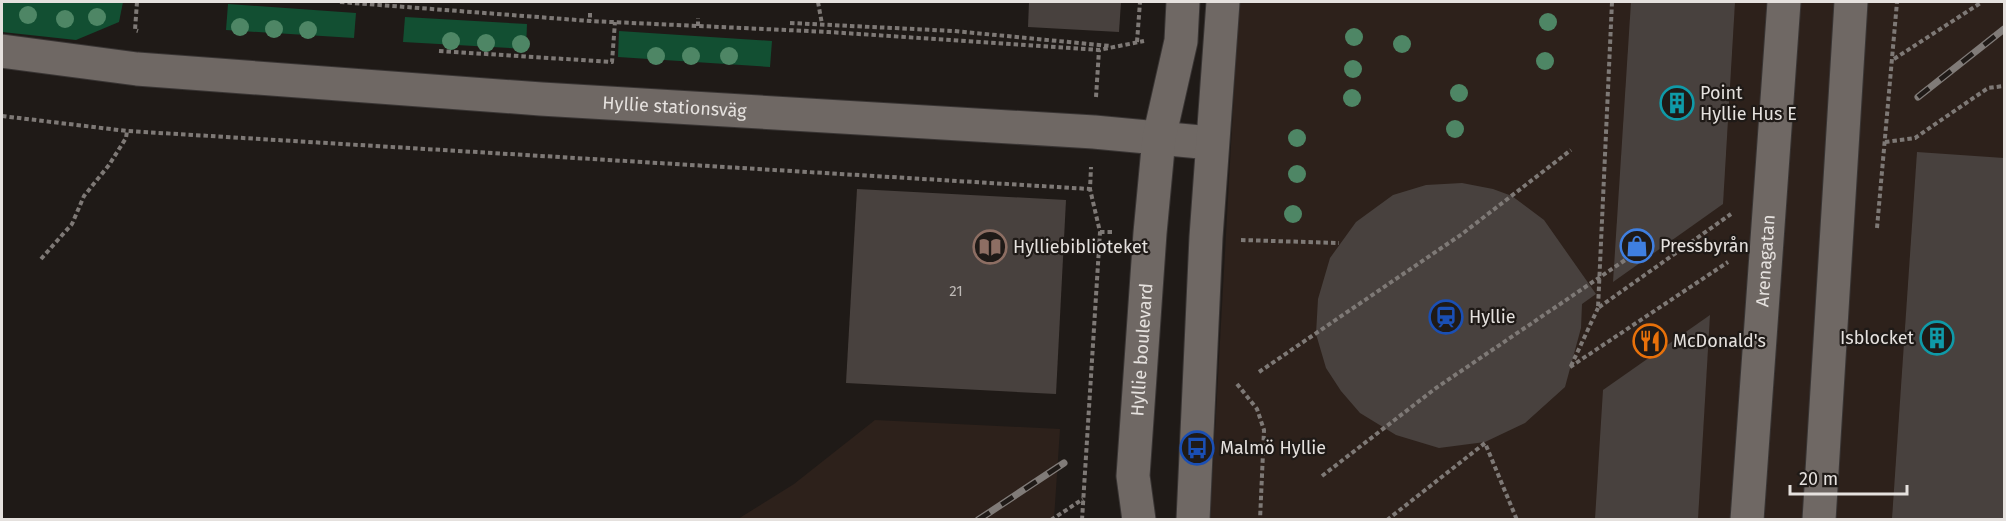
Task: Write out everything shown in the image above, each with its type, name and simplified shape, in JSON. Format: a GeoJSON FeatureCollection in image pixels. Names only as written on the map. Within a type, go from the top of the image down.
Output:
{"type":"FeatureCollection","features":[{"type":"Feature","properties":{"kind":"street","name":"Hyllie boulevard"},"geometry":{"type":"LineString","coordinates":[[1139,519],[1133,476],[1159,138],[1181,41],[1183,2]]}},
{"type":"Feature","properties":{"kind":"street"},"geometry":{"type":"LineString","coordinates":[[1193,519],[1212,143],[1223,2]]}},
{"type":"Feature","properties":{"kind":"street","name":"Arenagatan"},"geometry":{"type":"LineString","coordinates":[[1747,519],[1784,2]]}},
{"type":"Feature","properties":{"kind":"street"},"geometry":{"type":"LineString","coordinates":[[1819,519],[1851,2]]}},
{"type":"Feature","properties":{"kind":"street","name":"Hyllie stationsväg"},"geometry":{"type":"LineString","coordinates":[[2,51],[137,69]]}},
{"type":"Feature","properties":{"kind":"street","name":"Hyllie stationsväg"},"geometry":{"type":"LineString","coordinates":[[2,66],[137,69],[541,99],[1094,132],[1212,143]]}},
{"type":"Feature","properties":{"kind":"path"},"geometry":{"type":"LineString","coordinates":[[137,2],[135,30],[146,31]]}},
{"type":"Feature","properties":{"kind":"path"},"geometry":{"type":"LineString","coordinates":[[340,2],[590,21],[1099,50]]}},
{"type":"Feature","properties":{"kind":"path"},"geometry":{"type":"LineString","coordinates":[[818,2],[822,24]]}},
{"type":"Feature","properties":{"kind":"path"},"geometry":{"type":"LineString","coordinates":[[1137,42],[1140,2]]}},
{"type":"Feature","properties":{"kind":"path"},"geometry":{"type":"LineString","coordinates":[[1612,2],[1598,308],[1570,367],[1736,256],[1766,257]]}},
{"type":"Feature","properties":{"kind":"path"},"geometry":{"type":"LineString","coordinates":[[1893,60],[1982,2]]}},
{"type":"Feature","properties":{"kind":"path"},"geometry":{"type":"LineString","coordinates":[[590,13],[590,21]]}},
{"type":"Feature","properties":{"kind":"path"},"geometry":{"type":"LineString","coordinates":[[698,18],[698,26]]}},
{"type":"Feature","properties":{"kind":"path"},"geometry":{"type":"LineString","coordinates":[[430,51],[612,62],[615,22]]}},
{"type":"Feature","properties":{"kind":"path"},"geometry":{"type":"LineString","coordinates":[[790,23],[954,31],[1118,47]]}},
{"type":"Feature","properties":{"kind":"path"},"geometry":{"type":"LineString","coordinates":[[1885,142],[1915,138],[1988,88],[2004,86]]}},
{"type":"Feature","properties":{"kind":"path"},"geometry":{"type":"LineString","coordinates":[[2,116],[127,130],[1090,189],[1100,231],[1082,519]]}},
{"type":"Feature","properties":{"kind":"path"},"geometry":{"type":"LineString","coordinates":[[41,259],[72,224],[84,196],[110,165],[126,138],[127,130]]}},
{"type":"Feature","properties":{"kind":"path"},"geometry":{"type":"LineString","coordinates":[[1259,372],[1462,234],[1571,150]]}},
{"type":"Feature","properties":{"kind":"path"},"geometry":{"type":"LineString","coordinates":[[1598,308],[1736,211]]}},
{"type":"Feature","properties":{"kind":"path"},"geometry":{"type":"LineString","coordinates":[[1237,251],[1239,228]]}},
{"type":"Feature","properties":{"kind":"path"},"geometry":{"type":"LineString","coordinates":[[1238,240],[1339,243]]}},
{"type":"Feature","properties":{"kind":"path"},"geometry":{"type":"LineString","coordinates":[[1322,476],[1436,388],[1637,252]]}},
{"type":"Feature","properties":{"kind":"path"},"geometry":{"type":"LineString","coordinates":[[1235,379],[1238,387],[1257,409],[1263,430],[1260,519]]}},
{"type":"Feature","properties":{"kind":"path"},"geometry":{"type":"LineString","coordinates":[[1388,519],[1485,442],[1517,519]]}},
{"type":"Feature","properties":{"kind":"path"},"geometry":{"type":"LineString","coordinates":[[1052,519],[1083,498]]}},
{"type":"Feature","properties":{"kind":"shaded area"},"geometry":{"type":"Polygon","coordinates":[[[1239,2],[2004,2],[2004,519],[1210,520],[1239,2]]]}},
{"type":"Feature","properties":{"kind":"shaded area"},"geometry":{"type":"Polygon","coordinates":[[[875,420],[1060,429],[1054,519],[738,519],[794,484],[875,420]]]}},
{"type":"Feature","properties":{"kind":"green space"},"geometry":{"type":"Polygon","coordinates":[[[2,2],[123,2],[119,22],[76,40],[2,32],[2,2]]]}},
{"type":"Feature","properties":{"kind":"green space"},"geometry":{"type":"Polygon","coordinates":[[[228,4],[356,13],[354,38],[226,30],[228,4]]]}},
{"type":"Feature","properties":{"kind":"green space"},"geometry":{"type":"Polygon","coordinates":[[[405,17],[527,24],[526,49],[403,42],[405,17]]]}},
{"type":"Feature","properties":{"kind":"green space"},"geometry":{"type":"Polygon","coordinates":[[[619,31],[772,41],[770,67],[618,57],[619,31]]]}},
{"type":"Feature","properties":{"kind":"building"},"geometry":{"type":"Polygon","coordinates":[[[1029,2],[1121,2],[1119,32],[1028,27],[1029,2]]]}},
{"type":"Feature","properties":{"kind":"building","name":"Point Hyllie Hus E"},"geometry":{"type":"Polygon","coordinates":[[[1631,2],[1735,2],[1723,204],[1613,282],[1631,2]]]}},
{"type":"Feature","properties":{"kind":"building","name":"Isblocket"},"geometry":{"type":"Polygon","coordinates":[[[1917,152],[2004,158],[2004,519],[1892,519],[1917,152]]]}},
{"type":"Feature","properties":{"kind":"building"},"geometry":{"type":"Polygon","coordinates":[[[1462,183],[1493,189],[1512,196],[1544,220],[1596,294],[1582,304],[1581,328],[1565,387],[1525,423],[1485,442],[1439,448],[1396,435],[1360,413],[1341,391],[1326,368],[1316,334],[1318,299],[1330,258],[1356,222],[1393,195],[1426,185],[1462,183]]]}},
{"type":"Feature","properties":{"kind":"building"},"geometry":{"type":"Polygon","coordinates":[[[857,189],[1066,200],[1056,394],[846,383],[857,189]]]}},
{"type":"Feature","properties":{"kind":"building"},"geometry":{"type":"Polygon","coordinates":[[[1710,315],[1698,519],[1595,519],[1603,390],[1710,315]]]}},
{"type":"Feature","properties":{"kind":"railway"},"geometry":{"type":"LineString","coordinates":[[1918,97],[2004,29]]}},
{"type":"Feature","properties":{"kind":"railway"},"geometry":{"type":"LineString","coordinates":[[978,520],[1064,463]]}},
{"type":"Feature","properties":{"kind":"place","name":"Point Hyllie Hus E"},"geometry":{"type":"Point","coordinates":[1677,103]}},
{"type":"Feature","properties":{"kind":"place","name":"Pressbyrån"},"geometry":{"type":"Point","coordinates":[1637,246]}},
{"type":"Feature","properties":{"kind":"place","name":"Hylliebiblioteket"},"geometry":{"type":"Point","coordinates":[990,247]}},
{"type":"Feature","properties":{"kind":"place","name":"Hyllie"},"geometry":{"type":"Point","coordinates":[1446,317]}},
{"type":"Feature","properties":{"kind":"place","name":"Isblocket"},"geometry":{"type":"Point","coordinates":[1937,338]}},
{"type":"Feature","properties":{"kind":"place","name":"McDonald's"},"geometry":{"type":"Point","coordinates":[1650,341]}},
{"type":"Feature","properties":{"kind":"place","name":"Malmö Hyllie"},"geometry":{"type":"Point","coordinates":[1197,448]}}]}
